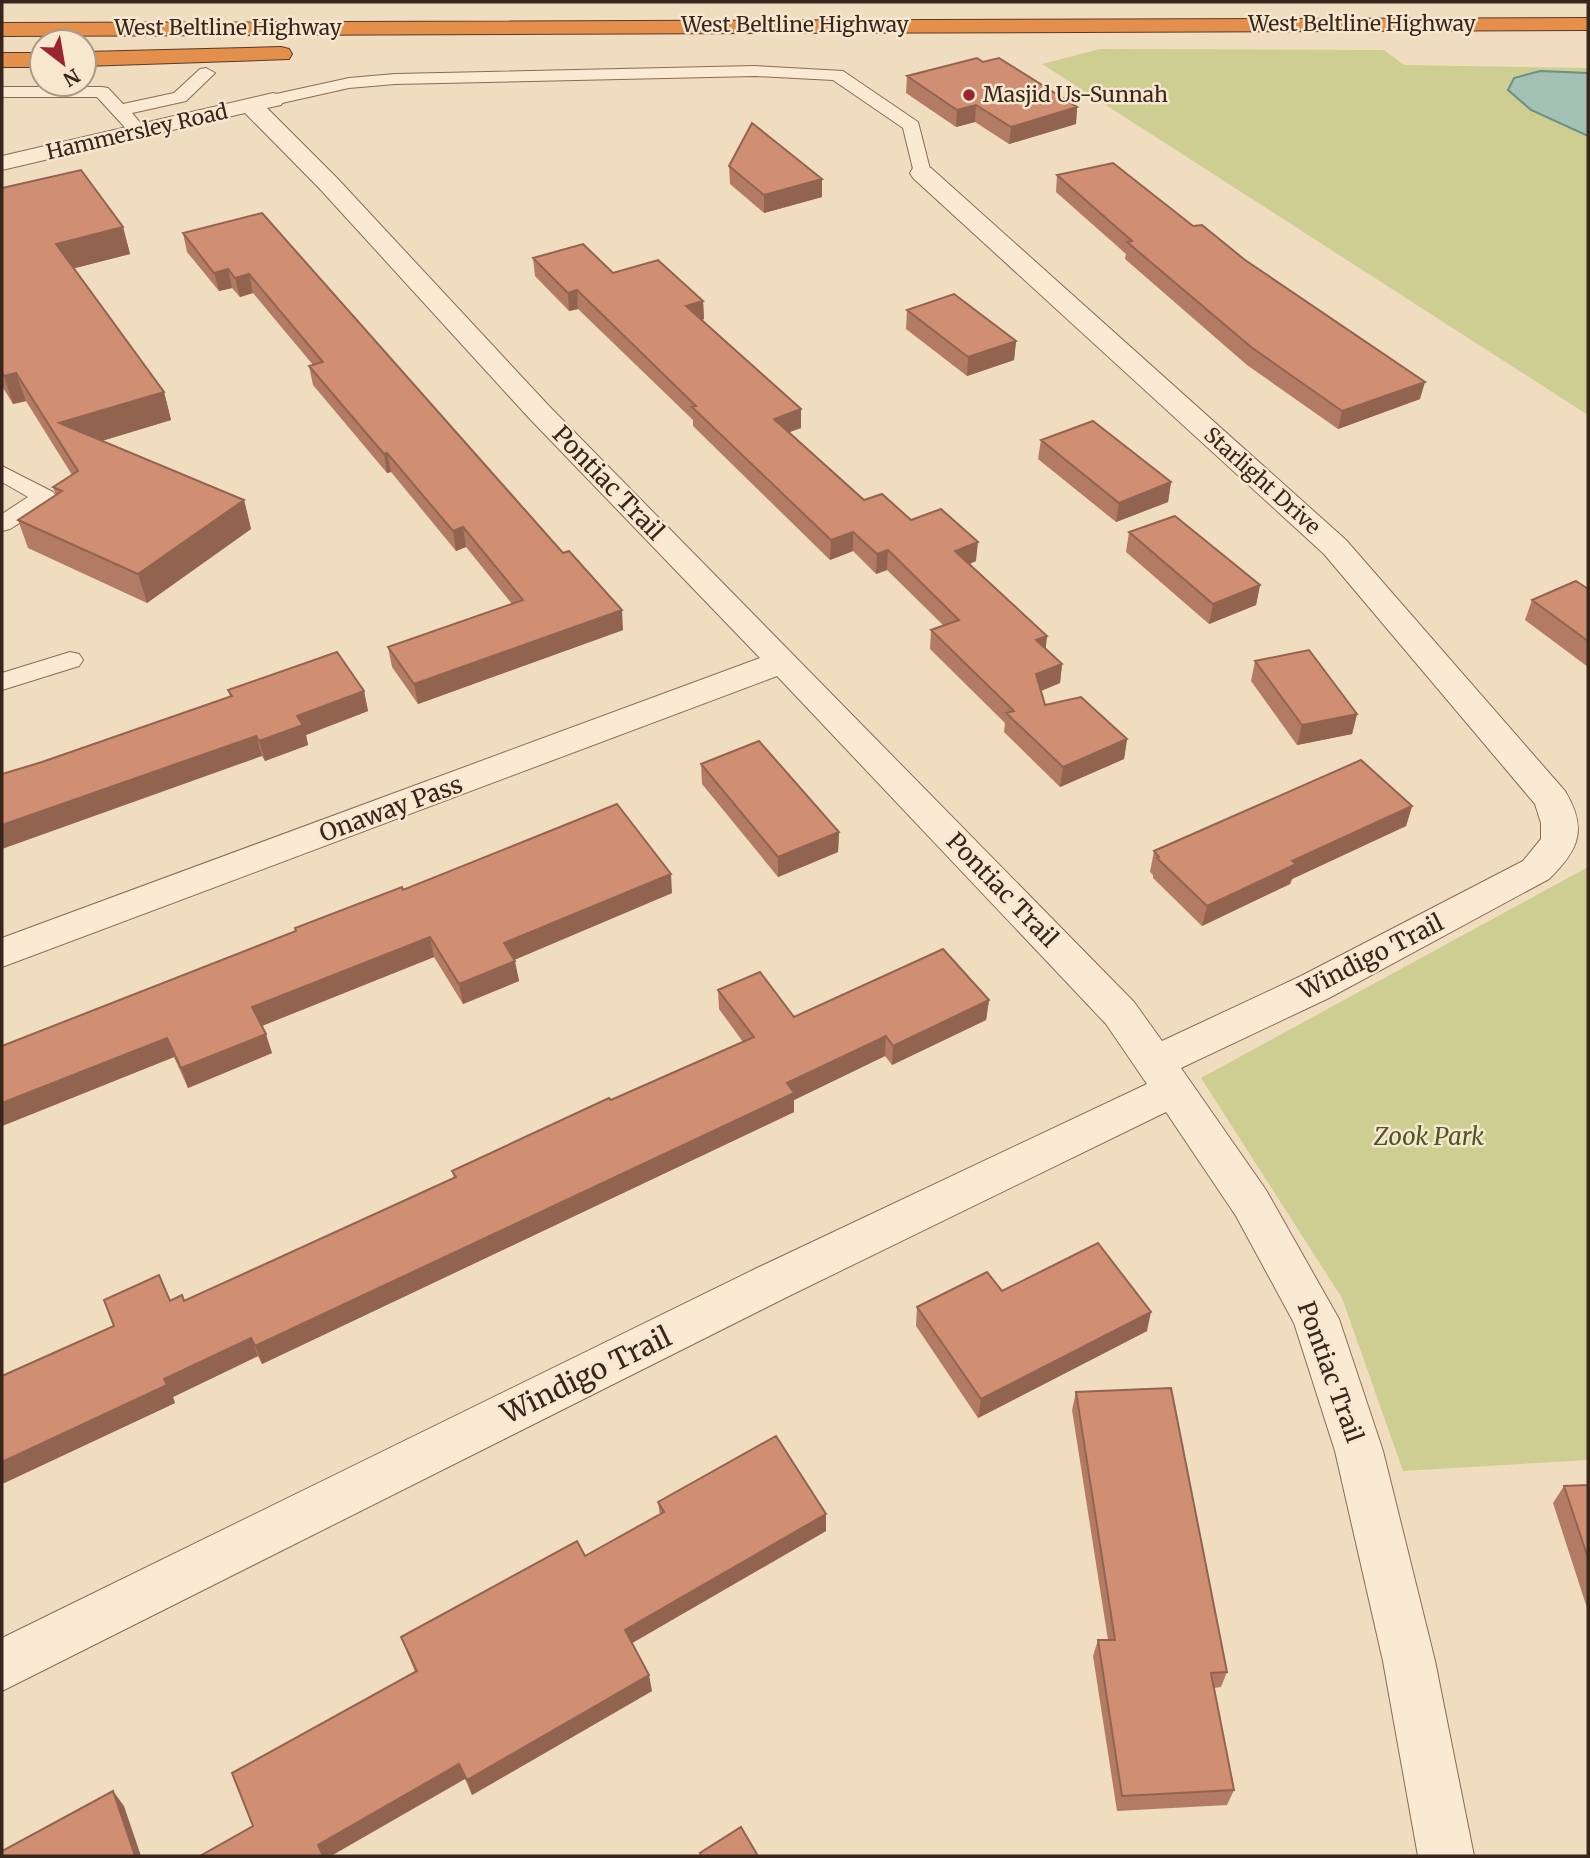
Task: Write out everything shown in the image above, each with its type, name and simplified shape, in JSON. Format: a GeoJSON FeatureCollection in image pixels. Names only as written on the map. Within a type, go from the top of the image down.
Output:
{"type":"FeatureCollection","features":[{"type":"Feature","properties":{"kind":"highway"},"geometry":{"type":"LineString","coordinates":[[458,48],[611,43],[1282,39],[1528,23]]}},
{"type":"Feature","properties":{"kind":"highway","name":"West Beltline Highway"},"geometry":{"type":"LineString","coordinates":[[2,30],[1588,24]]}},
{"type":"Feature","properties":{"kind":"highway"},"geometry":{"type":"LineString","coordinates":[[98,59],[304,53]]}},
{"type":"Feature","properties":{"kind":"highway"},"geometry":{"type":"LineString","coordinates":[[2,60],[28,60]]}},
{"type":"Feature","properties":{"kind":"street","name":"Hammersley Road"},"geometry":{"type":"LineString","coordinates":[[2,163],[262,103]]}},
{"type":"Feature","properties":{"kind":"street","name":"Pontiac Trail"},"geometry":{"type":"LineString","coordinates":[[262,103],[328,183],[530,402],[1120,1013],[1251,1203],[1316,1319],[1359,1451],[1409,1661],[1446,1856]]}},
{"type":"Feature","properties":{"kind":"street","name":"Starlight Drive"},"geometry":{"type":"LineString","coordinates":[[922,173],[1335,547],[1552,800],[1562,826]]}},
{"type":"Feature","properties":{"kind":"street","name":"Onaway Pass"},"geometry":{"type":"LineString","coordinates":[[2,953],[781,663]]}},
{"type":"Feature","properties":{"kind":"street","name":"Windigo Trail"},"geometry":{"type":"LineString","coordinates":[[2,1665],[762,1288],[1164,1076],[1315,987],[1536,870],[1557,850],[1562,826]]}},
{"type":"Feature","properties":{"kind":"lane"},"geometry":{"type":"LineString","coordinates":[[262,103],[349,83],[395,79],[755,71],[837,75],[912,126],[922,173]]}},
{"type":"Feature","properties":{"kind":"lane"},"geometry":{"type":"LineString","coordinates":[[118,111],[180,97],[206,73]]}},
{"type":"Feature","properties":{"kind":"lane"},"geometry":{"type":"LineString","coordinates":[[2,92],[102,92],[138,131]]}},
{"type":"Feature","properties":{"kind":"lane"},"geometry":{"type":"LineString","coordinates":[[2,473],[46,497],[2,524]]}},
{"type":"Feature","properties":{"kind":"lane"},"geometry":{"type":"LineString","coordinates":[[2,682],[70,660]]}},
{"type":"Feature","properties":{"kind":"green space"},"geometry":{"type":"Polygon","coordinates":[[[1100,49],[1384,50],[1404,65],[1588,68],[1588,415],[1042,64],[1100,49]]]}},
{"type":"Feature","properties":{"kind":"green space","name":"Zook Park"},"geometry":{"type":"Polygon","coordinates":[[[1588,867],[1588,1460],[1403,1471],[1342,1298],[1201,1078],[1588,867]]]}},
{"type":"Feature","properties":{"kind":"shaded area"},"geometry":{"type":"Polygon","coordinates":[[[1540,71],[1588,73],[1588,136],[1531,110],[1508,90],[1514,78],[1540,71]]]}},
{"type":"Feature","properties":{"kind":"building"},"geometry":{"type":"Polygon","coordinates":[[[977,58],[983,62],[999,58],[1077,107],[1011,127],[976,105],[957,110],[907,76],[977,58]]]}},
{"type":"Feature","properties":{"kind":"building"},"geometry":{"type":"Polygon","coordinates":[[[752,123],[822,179],[764,195],[729,166],[752,123]]]}},
{"type":"Feature","properties":{"kind":"building"},"geometry":{"type":"Polygon","coordinates":[[[1113,163],[1193,226],[1202,225],[1245,260],[1425,382],[1342,411],[1251,347],[1127,242],[1132,241],[1057,175],[1113,163]]]}},
{"type":"Feature","properties":{"kind":"building"},"geometry":{"type":"Polygon","coordinates":[[[81,170],[123,227],[56,244],[164,392],[59,423],[244,500],[138,574],[18,520],[62,491],[53,487],[78,471],[16,373],[4,376],[2,373],[2,188],[81,170]]]}},
{"type":"Feature","properties":{"kind":"building"},"geometry":{"type":"Polygon","coordinates":[[[262,213],[563,553],[569,551],[622,610],[414,684],[388,647],[523,600],[463,527],[453,531],[309,366],[323,362],[249,274],[235,278],[228,269],[214,273],[183,233],[262,213]]]}},
{"type":"Feature","properties":{"kind":"building"},"geometry":{"type":"Polygon","coordinates":[[[583,244],[613,273],[658,260],[703,301],[686,306],[801,409],[774,419],[864,500],[882,494],[911,520],[941,509],[978,542],[955,551],[1047,636],[1036,640],[1062,664],[1036,674],[1045,705],[1081,697],[1127,739],[1063,767],[1006,713],[1014,711],[931,630],[959,620],[888,550],[877,554],[853,532],[831,540],[692,407],[696,406],[577,290],[568,293],[533,258],[583,244]]]}},
{"type":"Feature","properties":{"kind":"building"},"geometry":{"type":"Polygon","coordinates":[[[954,294],[1016,341],[968,357],[907,310],[954,294]]]}},
{"type":"Feature","properties":{"kind":"building"},"geometry":{"type":"Polygon","coordinates":[[[1093,421],[1171,482],[1119,503],[1041,440],[1093,421]]]}},
{"type":"Feature","properties":{"kind":"building"},"geometry":{"type":"Polygon","coordinates":[[[1175,516],[1260,585],[1213,604],[1129,532],[1175,516]]]}},
{"type":"Feature","properties":{"kind":"building"},"geometry":{"type":"Polygon","coordinates":[[[1576,581],[1588,589],[1588,641],[1532,600],[1576,581]]]}},
{"type":"Feature","properties":{"kind":"building"},"geometry":{"type":"Polygon","coordinates":[[[1309,650],[1357,714],[1302,725],[1255,661],[1309,650]]]}},
{"type":"Feature","properties":{"kind":"building"},"geometry":{"type":"Polygon","coordinates":[[[337,652],[364,691],[297,716],[303,725],[259,741],[256,736],[2,825],[2,774],[232,696],[228,690],[337,652]]]}},
{"type":"Feature","properties":{"kind":"building"},"geometry":{"type":"Polygon","coordinates":[[[759,741],[839,832],[778,857],[701,764],[759,741]]]}},
{"type":"Feature","properties":{"kind":"building"},"geometry":{"type":"Polygon","coordinates":[[[1361,760],[1412,806],[1292,861],[1296,864],[1207,906],[1157,858],[1159,857],[1154,851],[1361,760]]]}},
{"type":"Feature","properties":{"kind":"building"},"geometry":{"type":"Polygon","coordinates":[[[617,804],[671,874],[504,943],[515,961],[459,984],[430,937],[252,1007],[266,1034],[181,1068],[167,1038],[2,1103],[2,1046],[296,931],[295,928],[402,887],[403,890],[617,804]]]}},
{"type":"Feature","properties":{"kind":"building"},"geometry":{"type":"Polygon","coordinates":[[[943,949],[989,1000],[893,1046],[886,1036],[787,1083],[794,1093],[255,1346],[251,1338],[164,1379],[167,1385],[2,1462],[2,1376],[114,1326],[104,1300],[159,1275],[170,1301],[182,1295],[184,1301],[456,1177],[452,1171],[609,1098],[611,1100],[754,1037],[718,990],[760,972],[794,1017],[943,949]]]}},
{"type":"Feature","properties":{"kind":"building"},"geometry":{"type":"Polygon","coordinates":[[[1098,1243],[1151,1312],[981,1399],[917,1307],[987,1272],[1002,1291],[1098,1243]]]}},
{"type":"Feature","properties":{"kind":"building"},"geometry":{"type":"Polygon","coordinates":[[[1171,1388],[1227,1672],[1211,1673],[1234,1790],[1122,1796],[1098,1640],[1115,1640],[1076,1392],[1171,1388]]]}},
{"type":"Feature","properties":{"kind":"building"},"geometry":{"type":"Polygon","coordinates":[[[776,1436],[826,1514],[625,1630],[649,1675],[467,1780],[459,1764],[318,1845],[323,1856],[200,1856],[253,1826],[232,1773],[417,1671],[401,1637],[577,1541],[585,1556],[664,1512],[658,1502],[776,1436]]]}},
{"type":"Feature","properties":{"kind":"building"},"geometry":{"type":"Polygon","coordinates":[[[1588,1485],[1588,1558],[1564,1486],[1588,1485]]]}},
{"type":"Feature","properties":{"kind":"building"},"geometry":{"type":"Polygon","coordinates":[[[113,1791],[135,1856],[2,1856],[2,1851],[113,1791]]]}},
{"type":"Feature","properties":{"kind":"building"},"geometry":{"type":"Polygon","coordinates":[[[741,1827],[758,1856],[701,1856],[700,1853],[741,1827]]]}},
{"type":"Feature","properties":{"kind":"place","name":"Masjid Us-Sunnah"},"geometry":{"type":"Point","coordinates":[969,95]}}]}
